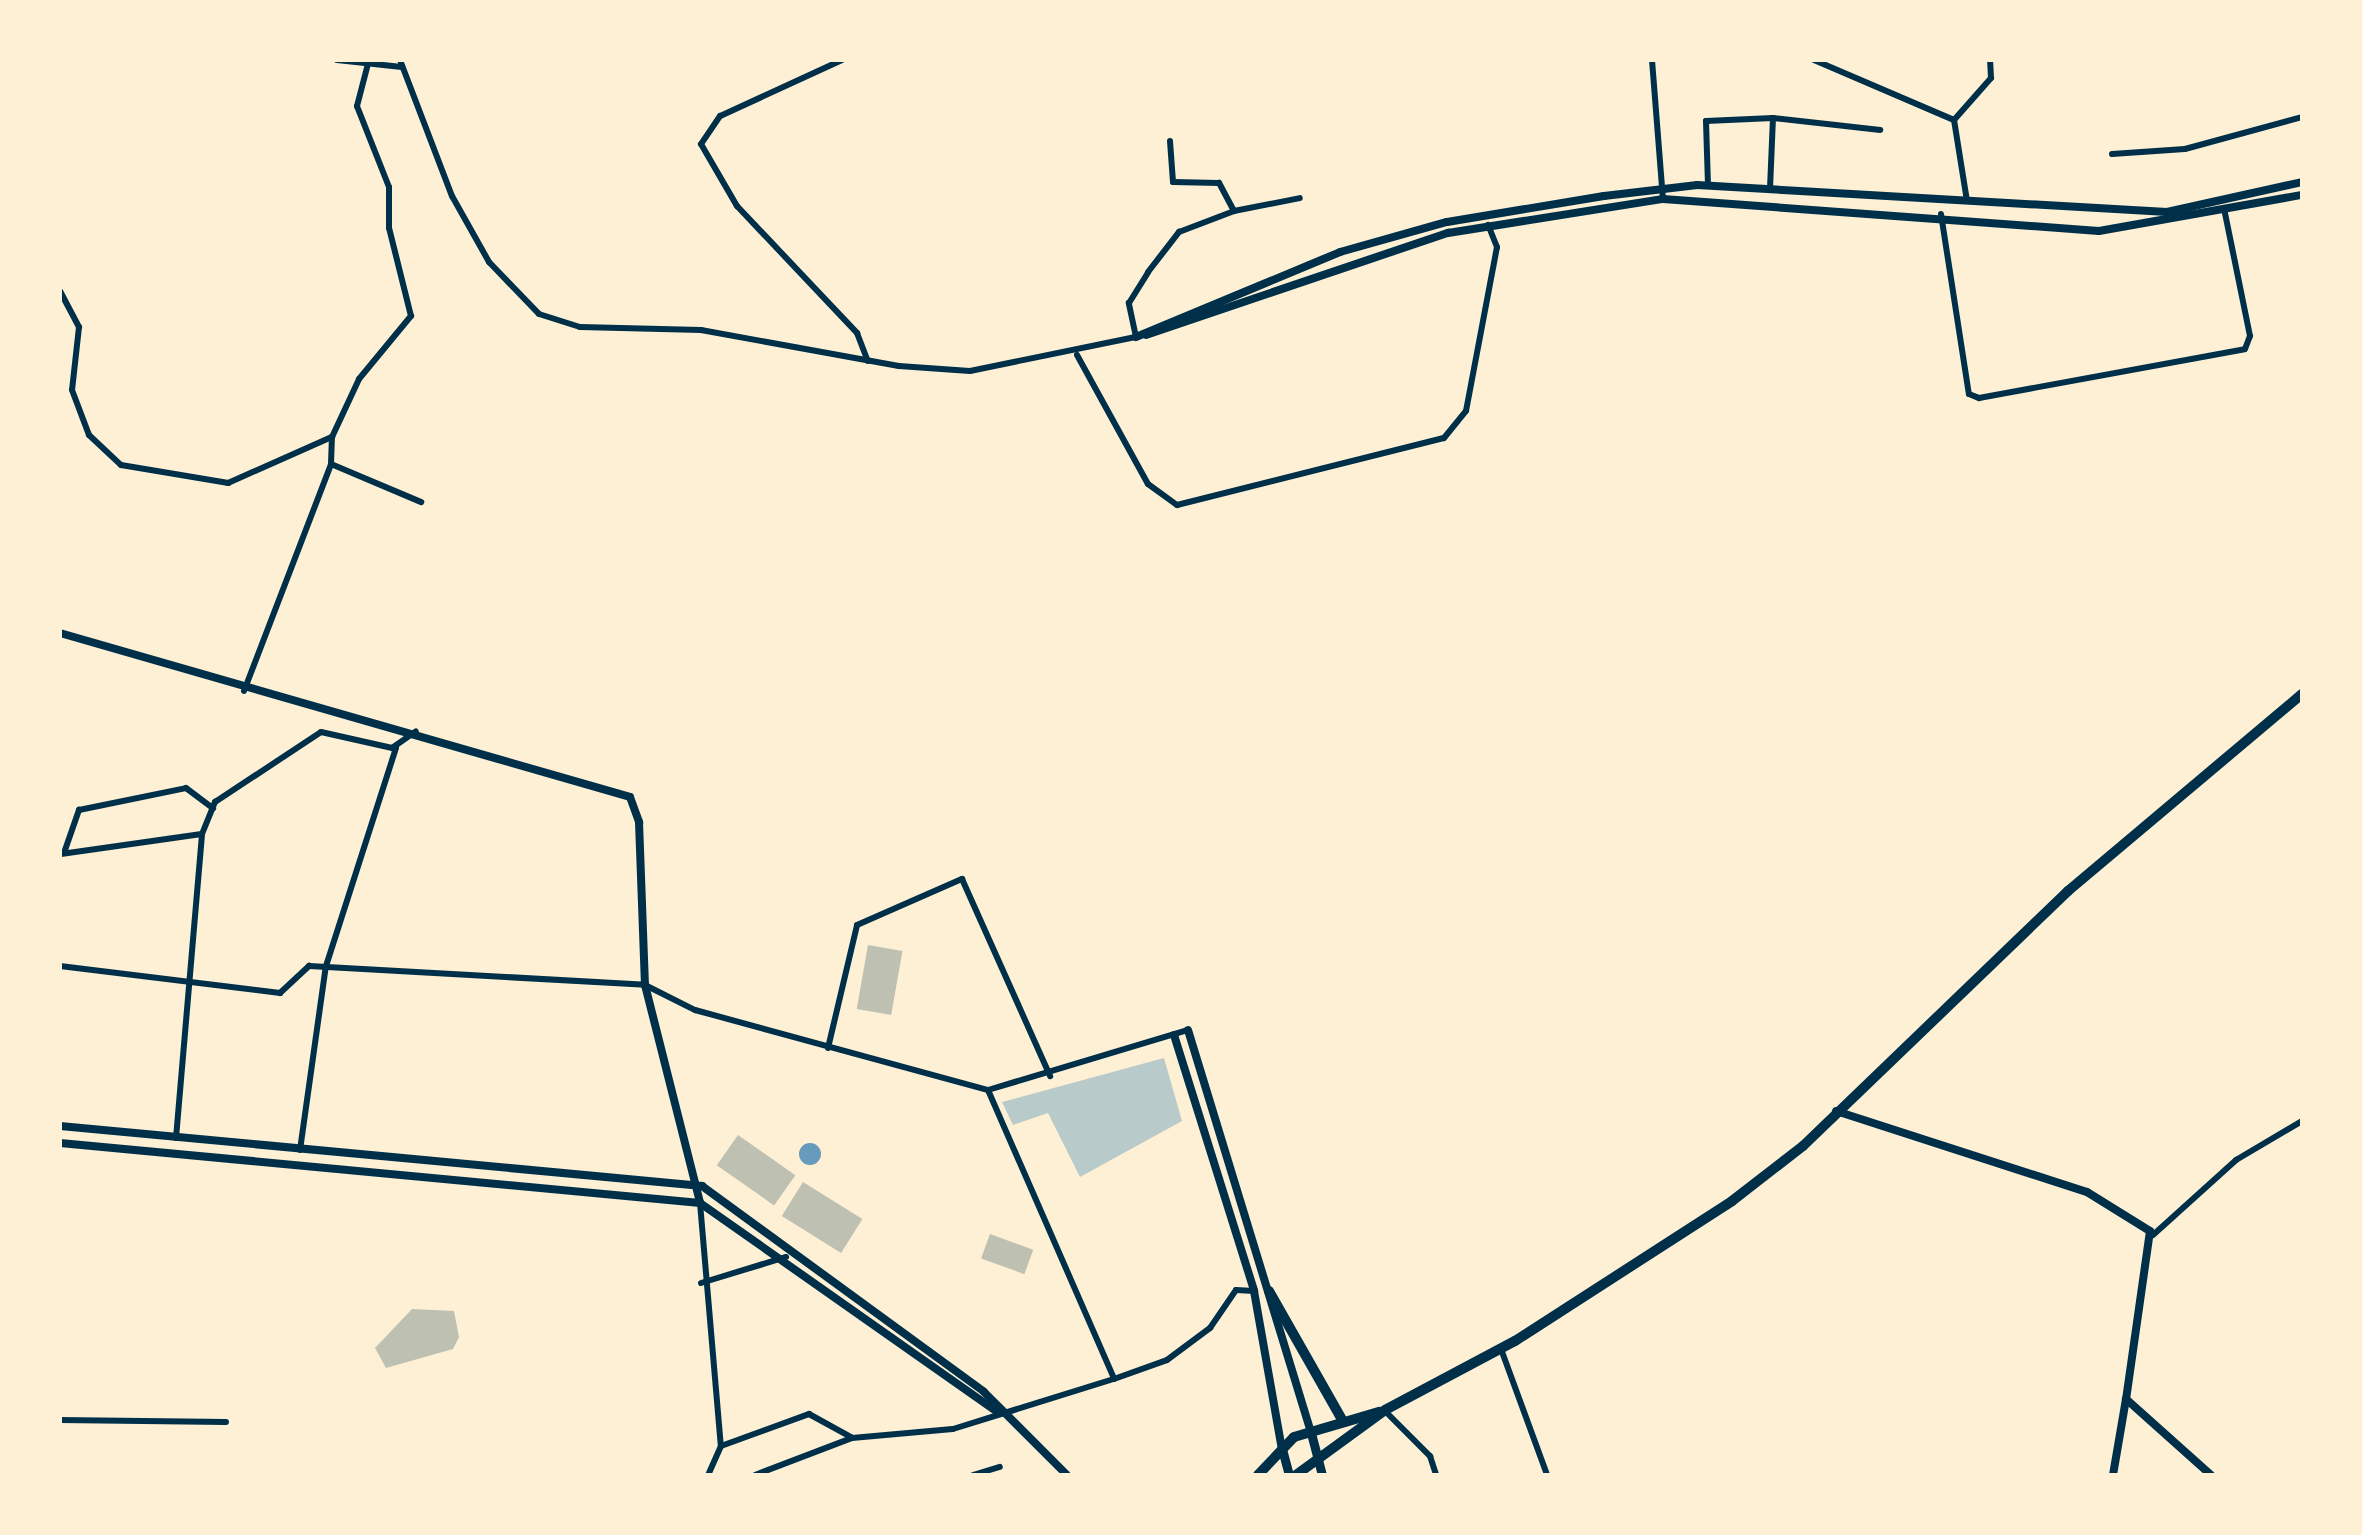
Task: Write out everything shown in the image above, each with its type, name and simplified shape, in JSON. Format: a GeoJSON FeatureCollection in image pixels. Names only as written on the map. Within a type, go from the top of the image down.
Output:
{"type":"FeatureCollection","features":[{"type":"Feature","properties":{"kind":"main road"},"geometry":{"type":"LineString","coordinates":[[1296,1475],[1321,1470],[1385,1410],[1501,1348],[1732,1202],[1836,1111],[2068,891],[2302,694]]}},
{"type":"Feature","properties":{"kind":"main road"},"geometry":{"type":"LineString","coordinates":[[1269,1291],[1342,1420]]}},
{"type":"Feature","properties":{"kind":"main road"},"geometry":{"type":"LineString","coordinates":[[1258,1475],[1282,1449],[1311,1433],[1342,1420],[1385,1410]]}},
{"type":"Feature","properties":{"kind":"main road"},"geometry":{"type":"LineString","coordinates":[[1311,1433],[1321,1470]]}},
{"type":"Feature","properties":{"kind":"main road"},"geometry":{"type":"LineString","coordinates":[[1282,1449],[1288,1475]]}},
{"type":"Feature","properties":{"kind":"street"},"geometry":{"type":"LineString","coordinates":[[337,60],[386,68],[401,63],[452,196],[489,262],[540,314],[580,327],[702,330],[868,362],[970,371],[1078,354],[1488,226],[1708,185],[2167,212],[2302,182]]}},
{"type":"Feature","properties":{"kind":"street"},"geometry":{"type":"LineString","coordinates":[[842,60],[720,116],[702,144],[737,206],[857,332],[868,362]]}},
{"type":"Feature","properties":{"kind":"street"},"geometry":{"type":"LineString","coordinates":[[1652,60],[1663,194]]}},
{"type":"Feature","properties":{"kind":"street"},"geometry":{"type":"LineString","coordinates":[[1814,60],[1954,120]]}},
{"type":"Feature","properties":{"kind":"street"},"geometry":{"type":"LineString","coordinates":[[1954,120],[1991,78],[1990,60]]}},
{"type":"Feature","properties":{"kind":"street"},"geometry":{"type":"LineString","coordinates":[[244,691],[330,464],[332,437],[360,380],[412,316],[395,257],[391,204],[357,106],[371,63]]}},
{"type":"Feature","properties":{"kind":"street"},"geometry":{"type":"LineString","coordinates":[[2112,154],[2185,149],[2302,117]]}},
{"type":"Feature","properties":{"kind":"street"},"geometry":{"type":"LineString","coordinates":[[1708,185],[1706,122],[1773,118],[1880,130]]}},
{"type":"Feature","properties":{"kind":"street"},"geometry":{"type":"LineString","coordinates":[[1770,189],[1773,118]]}},
{"type":"Feature","properties":{"kind":"street"},"geometry":{"type":"LineString","coordinates":[[1954,120],[1967,201]]}},
{"type":"Feature","properties":{"kind":"street"},"geometry":{"type":"LineString","coordinates":[[1170,141],[1173,182],[1219,183],[1234,211]]}},
{"type":"Feature","properties":{"kind":"street"},"geometry":{"type":"LineString","coordinates":[[1136,337],[1178,312],[1376,242],[1663,194],[1941,214],[2099,231],[2225,213],[2302,195]]}},
{"type":"Feature","properties":{"kind":"street"},"geometry":{"type":"LineString","coordinates":[[1136,337],[1129,303],[1168,246],[1234,211],[1300,198]]}},
{"type":"Feature","properties":{"kind":"street"},"geometry":{"type":"LineString","coordinates":[[1941,214],[1969,394],[1979,398],[2245,349],[2250,336],[2225,213]]}},
{"type":"Feature","properties":{"kind":"street"},"geometry":{"type":"LineString","coordinates":[[1078,354],[1148,484],[1177,505],[1444,438],[1466,411],[1497,247],[1488,226]]}},
{"type":"Feature","properties":{"kind":"street"},"geometry":{"type":"LineString","coordinates":[[60,291],[79,327],[76,400],[90,435],[121,465],[228,483],[332,437]]}},
{"type":"Feature","properties":{"kind":"street"},"geometry":{"type":"LineString","coordinates":[[330,464],[421,502]]}},
{"type":"Feature","properties":{"kind":"street"},"geometry":{"type":"LineString","coordinates":[[60,633],[244,691],[416,732],[616,788],[636,806],[646,984],[702,1186],[701,1283],[721,1446],[708,1475]]}},
{"type":"Feature","properties":{"kind":"street"},"geometry":{"type":"LineString","coordinates":[[176,1140],[202,834],[213,808],[228,788],[321,732],[396,748]]}},
{"type":"Feature","properties":{"kind":"street"},"geometry":{"type":"LineString","coordinates":[[300,1152],[326,966],[396,748],[416,732]]}},
{"type":"Feature","properties":{"kind":"street"},"geometry":{"type":"LineString","coordinates":[[202,834],[62,854],[79,810],[186,788],[213,808]]}},
{"type":"Feature","properties":{"kind":"street"},"geometry":{"type":"LineString","coordinates":[[828,1048],[857,925],[962,879],[1050,1076]]}},
{"type":"Feature","properties":{"kind":"street"},"geometry":{"type":"LineString","coordinates":[[60,966],[191,987],[280,993],[309,966],[646,984],[695,1010],[988,1090],[1050,1076],[1188,1030],[1311,1433]]}},
{"type":"Feature","properties":{"kind":"street"},"geometry":{"type":"LineString","coordinates":[[1174,1036],[1254,1291],[1282,1449]]}},
{"type":"Feature","properties":{"kind":"street"},"geometry":{"type":"LineString","coordinates":[[988,1090],[1114,1380]]}},
{"type":"Feature","properties":{"kind":"street"},"geometry":{"type":"LineString","coordinates":[[1836,1111],[2087,1192],[2153,1235]]}},
{"type":"Feature","properties":{"kind":"street"},"geometry":{"type":"LineString","coordinates":[[2113,1475],[2153,1235],[2236,1160],[2302,1121]]}},
{"type":"Feature","properties":{"kind":"street"},"geometry":{"type":"LineString","coordinates":[[60,1126],[300,1152],[702,1186],[860,1294],[999,1412],[1066,1475]]}},
{"type":"Feature","properties":{"kind":"street"},"geometry":{"type":"LineString","coordinates":[[60,1142],[700,1203],[786,1257],[999,1412]]}},
{"type":"Feature","properties":{"kind":"street"},"geometry":{"type":"LineString","coordinates":[[701,1283],[786,1257]]}},
{"type":"Feature","properties":{"kind":"street"},"geometry":{"type":"LineString","coordinates":[[755,1475],[852,1438],[953,1430],[999,1412],[1114,1380],[1167,1360],[1210,1328],[1236,1290],[1254,1291]]}},
{"type":"Feature","properties":{"kind":"street"},"geometry":{"type":"LineString","coordinates":[[1501,1348],[1547,1475]]}},
{"type":"Feature","properties":{"kind":"street"},"geometry":{"type":"LineString","coordinates":[[2126,1399],[2210,1475]]}},
{"type":"Feature","properties":{"kind":"street"},"geometry":{"type":"LineString","coordinates":[[1385,1410],[1430,1456],[1436,1475]]}},
{"type":"Feature","properties":{"kind":"street"},"geometry":{"type":"LineString","coordinates":[[721,1446],[809,1414],[852,1438]]}},
{"type":"Feature","properties":{"kind":"street"},"geometry":{"type":"LineString","coordinates":[[60,1420],[226,1422]]}},
{"type":"Feature","properties":{"kind":"street"},"geometry":{"type":"LineString","coordinates":[[973,1475],[1000,1468]]}},
{"type":"Feature","properties":{"kind":"shaded area"},"geometry":{"type":"Polygon","coordinates":[[[1164,1058],[1182,1121],[1080,1177],[1048,1113],[1013,1125],[1002,1102],[1164,1058]]]}},
{"type":"Feature","properties":{"kind":"water"},"geometry":{"type":"Polygon","coordinates":[[[810,1143],[818,1146],[818,1162],[810,1165],[802,1162],[799,1154],[802,1146],[810,1143]]]}},
{"type":"Feature","properties":{"kind":"building"},"geometry":{"type":"Polygon","coordinates":[[[868,945],[902,951],[891,1015],[857,1009],[868,945]]]}},
{"type":"Feature","properties":{"kind":"building"},"geometry":{"type":"Polygon","coordinates":[[[738,1135],[795,1175],[774,1205],[717,1165],[738,1135]]]}},
{"type":"Feature","properties":{"kind":"building"},"geometry":{"type":"Polygon","coordinates":[[[803,1182],[862,1219],[841,1253],[782,1216],[803,1182]]]}},
{"type":"Feature","properties":{"kind":"building"},"geometry":{"type":"Polygon","coordinates":[[[990,1234],[1033,1250],[1024,1274],[981,1258],[990,1234]]]}},
{"type":"Feature","properties":{"kind":"building"},"geometry":{"type":"Polygon","coordinates":[[[412,1309],[454,1311],[459,1337],[453,1349],[386,1368],[375,1348],[412,1309]]]}}]}
